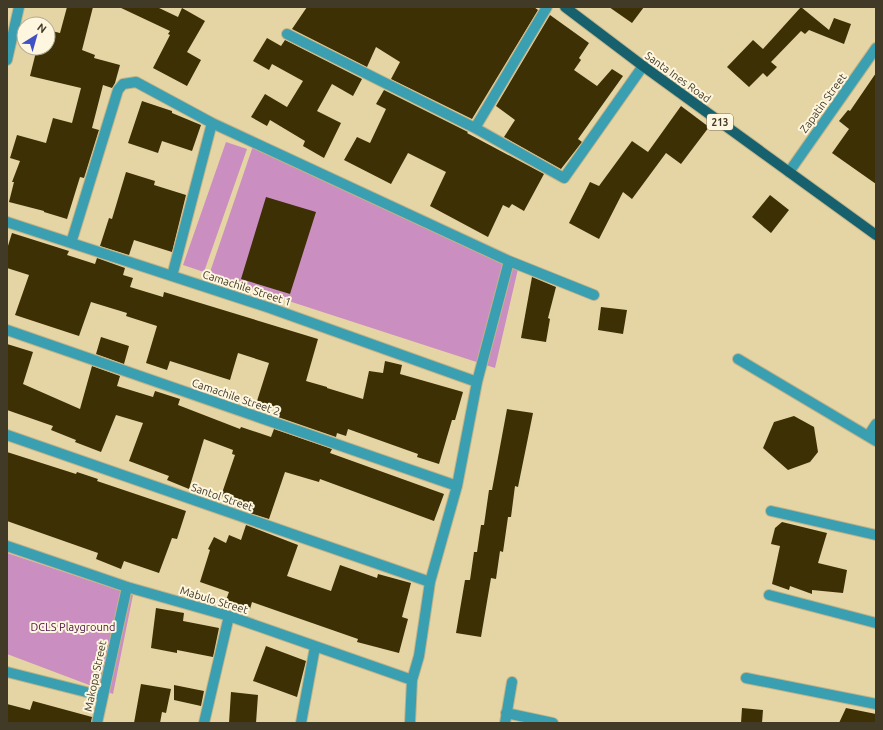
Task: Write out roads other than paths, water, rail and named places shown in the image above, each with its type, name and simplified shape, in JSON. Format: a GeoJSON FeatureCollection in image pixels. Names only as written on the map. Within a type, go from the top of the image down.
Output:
{"type":"FeatureCollection","features":[{"type":"Feature","properties":{"kind":"main road","name":"Santa Ines Road"},"geometry":{"type":"LineString","coordinates":[[565,7],[643,66],[876,235]]}},
{"type":"Feature","properties":{"kind":"street"},"geometry":{"type":"LineString","coordinates":[[7,60],[19,7]]}},
{"type":"Feature","properties":{"kind":"street"},"geometry":{"type":"LineString","coordinates":[[475,128],[547,7]]}},
{"type":"Feature","properties":{"kind":"street"},"geometry":{"type":"LineString","coordinates":[[287,34],[475,128],[564,178],[643,66]]}},
{"type":"Feature","properties":{"kind":"street","name":"Zapatin Street"},"geometry":{"type":"LineString","coordinates":[[789,172],[876,48]]}},
{"type":"Feature","properties":{"kind":"street"},"geometry":{"type":"LineString","coordinates":[[71,243],[118,90],[123,84],[136,82],[212,123],[509,262],[594,295]]}},
{"type":"Feature","properties":{"kind":"street"},"geometry":{"type":"LineString","coordinates":[[172,276],[212,123]]}},
{"type":"Feature","properties":{"kind":"street","name":"Camachile Street 1"},"geometry":{"type":"LineString","coordinates":[[7,222],[270,308],[477,382]]}},
{"type":"Feature","properties":{"kind":"street"},"geometry":{"type":"LineString","coordinates":[[410,723],[412,680],[419,656],[430,582],[457,486],[477,382],[509,262]]}},
{"type":"Feature","properties":{"kind":"street","name":"Camachile Street 2"},"geometry":{"type":"LineString","coordinates":[[7,330],[457,486]]}},
{"type":"Feature","properties":{"kind":"street"},"geometry":{"type":"LineString","coordinates":[[738,359],[872,438],[876,424]]}},
{"type":"Feature","properties":{"kind":"street","name":"Santol Street"},"geometry":{"type":"LineString","coordinates":[[7,435],[430,582]]}},
{"type":"Feature","properties":{"kind":"street"},"geometry":{"type":"LineString","coordinates":[[771,511],[876,535]]}},
{"type":"Feature","properties":{"kind":"street","name":"Mabulo Street"},"geometry":{"type":"LineString","coordinates":[[7,546],[127,587],[229,616],[412,680]]}},
{"type":"Feature","properties":{"kind":"street","name":"Makopa Street"},"geometry":{"type":"LineString","coordinates":[[97,723],[127,587]]}},
{"type":"Feature","properties":{"kind":"street"},"geometry":{"type":"LineString","coordinates":[[769,595],[876,623]]}},
{"type":"Feature","properties":{"kind":"street"},"geometry":{"type":"LineString","coordinates":[[204,723],[229,616]]}},
{"type":"Feature","properties":{"kind":"street"},"geometry":{"type":"LineString","coordinates":[[301,723],[316,647]]}},
{"type":"Feature","properties":{"kind":"street"},"geometry":{"type":"LineString","coordinates":[[7,672],[102,696]]}},
{"type":"Feature","properties":{"kind":"street"},"geometry":{"type":"LineString","coordinates":[[746,678],[876,702]]}},
{"type":"Feature","properties":{"kind":"street"},"geometry":{"type":"LineString","coordinates":[[512,682],[505,718],[553,723]]}},
{"type":"Feature","properties":{"kind":"park label","name":"DCLS Playground"},"geometry":{"type":"Point","coordinates":[73,627]}}]}
